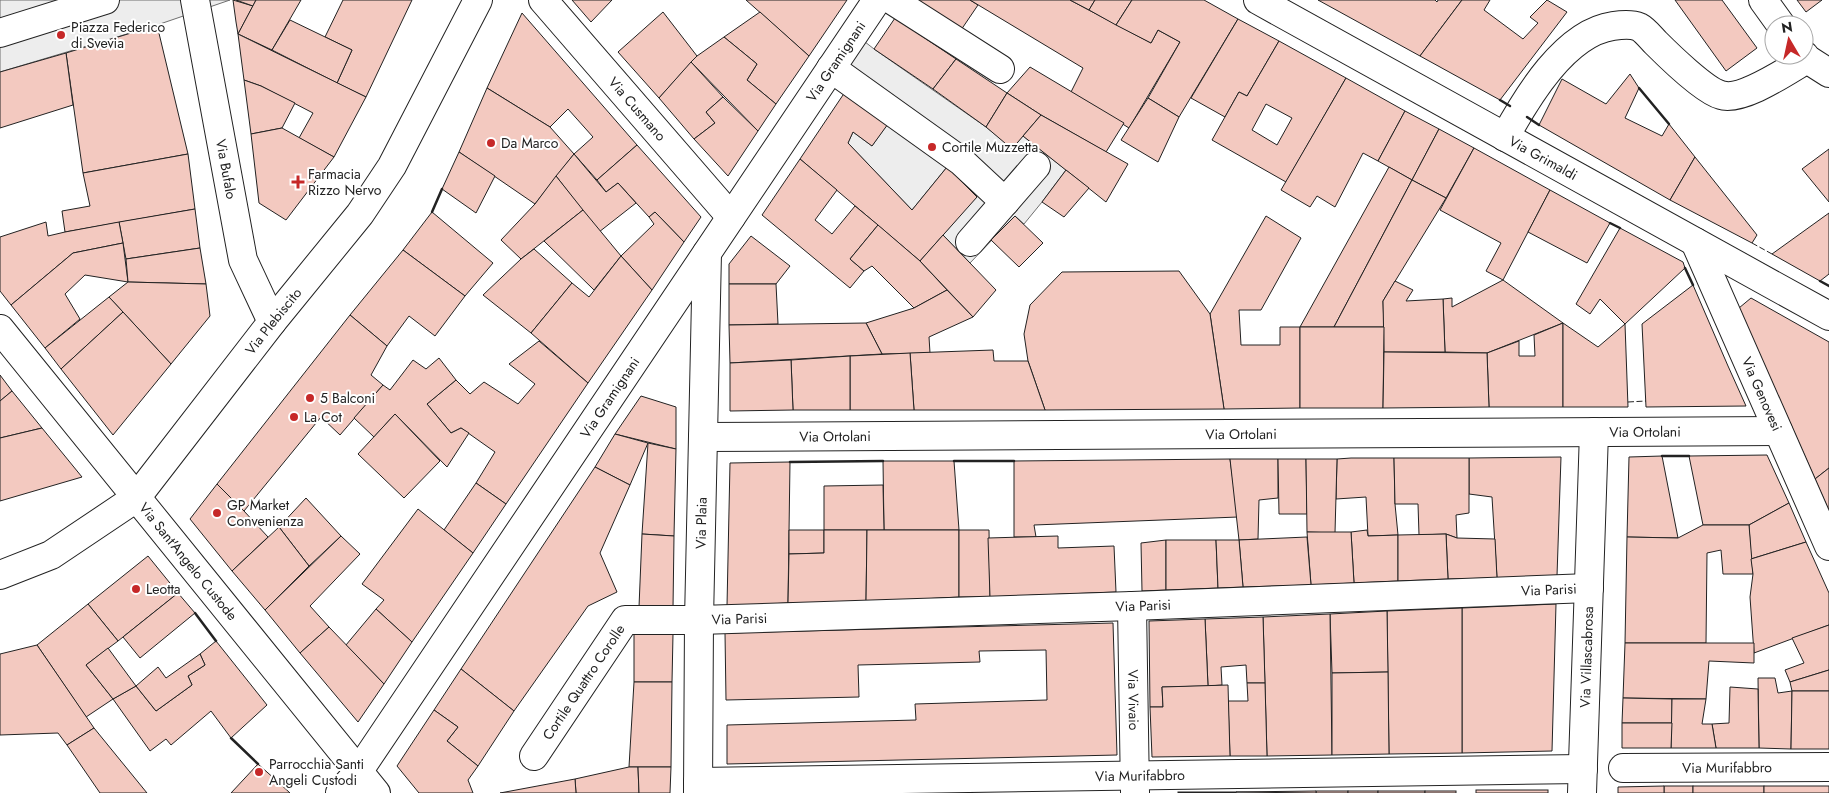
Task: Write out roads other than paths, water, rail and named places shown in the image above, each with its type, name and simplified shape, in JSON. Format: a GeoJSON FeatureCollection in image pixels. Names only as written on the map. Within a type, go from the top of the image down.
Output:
{"type":"FeatureCollection","features":[{"type":"Feature","properties":{"kind":"street"},"geometry":{"type":"LineString","coordinates":[[0,33],[105,0]]}},
{"type":"Feature","properties":{"kind":"street","name":"Via Cusmano"},"geometry":{"type":"LineString","coordinates":[[543,0],[732,217]]}},
{"type":"Feature","properties":{"kind":"street","name":"Via Gramignani"},"geometry":{"type":"LineString","coordinates":[[340,793],[358,772],[877,0]]}},
{"type":"Feature","properties":{"kind":"street"},"geometry":{"type":"LineString","coordinates":[[892,0],[1000,69]]}},
{"type":"Feature","properties":{"kind":"street","name":"Via Grimaldi"},"geometry":{"type":"LineString","coordinates":[[1258,0],[1829,316]]}},
{"type":"Feature","properties":{"kind":"street"},"geometry":{"type":"LineString","coordinates":[[1763,0],[1774,15]]}},
{"type":"Feature","properties":{"kind":"street","name":"Via Plebiscito"},"geometry":{"type":"LineString","coordinates":[[0,576],[52,555],[136,498],[272,322],[360,214],[392,166],[476,1]]}},
{"type":"Feature","properties":{"kind":"street","name":"Via Bufalo"},"geometry":{"type":"LineString","coordinates":[[196,6],[243,260],[272,322]]}},
{"type":"Feature","properties":{"kind":"street"},"geometry":{"type":"LineString","coordinates":[[1505,137],[1519,112],[1560,56],[1578,40],[1601,28],[1620,24],[1639,27],[1672,59],[1721,96],[1741,94],[1806,65]]}},
{"type":"Feature","properties":{"kind":"street"},"geometry":{"type":"LineString","coordinates":[[831,68],[961,161],[1005,202]]}},
{"type":"Feature","properties":{"kind":"street"},"geometry":{"type":"LineString","coordinates":[[970,242],[1036,166]]}},
{"type":"Feature","properties":{"kind":"street","name":"Via Genovesi"},"geometry":{"type":"LineString","coordinates":[[1694,242],[1829,546]]}},
{"type":"Feature","properties":{"kind":"street","name":"Via Plaia"},"geometry":{"type":"LineString","coordinates":[[698,787],[699,620],[707,253]]}},
{"type":"Feature","properties":{"kind":"street","name":"Via Sant'Angelo Custode"},"geometry":{"type":"LineString","coordinates":[[0,329],[376,793]]}},
{"type":"Feature","properties":{"kind":"street","name":"Via Ortolani"},"geometry":{"type":"LineString","coordinates":[[703,437],[1778,431]]}},
{"type":"Feature","properties":{"kind":"street","name":"Via Villascabrosa"},"geometry":{"type":"LineString","coordinates":[[1582,781],[1594,432]]}},
{"type":"Feature","properties":{"kind":"street","name":"Via Parisi"},"geometry":{"type":"LineString","coordinates":[[699,620],[1132,606],[1589,588]]}},
{"type":"Feature","properties":{"kind":"street","name":"Via Vivaio"},"geometry":{"type":"LineString","coordinates":[[1132,606],[1135,784]]}},
{"type":"Feature","properties":{"kind":"street","name":"Cortile Quattro Corolle"},"geometry":{"type":"LineString","coordinates":[[534,756],[625,620],[699,620]]}},
{"type":"Feature","properties":{"kind":"street","name":"Via Murifabbro"},"geometry":{"type":"LineString","coordinates":[[1624,768],[1829,767]]}},
{"type":"Feature","properties":{"kind":"street","name":"Via Murifabbro"},"geometry":{"type":"LineString","coordinates":[[698,787],[1582,781]]}},
{"type":"Feature","properties":{"kind":"place","name":"Piazza Federico di Svevia"},"geometry":{"type":"Point","coordinates":[61,35]}},
{"type":"Feature","properties":{"kind":"place","name":"Da Marco"},"geometry":{"type":"Point","coordinates":[491,143]}},
{"type":"Feature","properties":{"kind":"place","name":"Cortile Muzzetta"},"geometry":{"type":"Point","coordinates":[932,147]}},
{"type":"Feature","properties":{"kind":"place","name":"Farmacia Rizzo Nervo"},"geometry":{"type":"Point","coordinates":[298,182]}},
{"type":"Feature","properties":{"kind":"place","name":"5 Balconi"},"geometry":{"type":"Point","coordinates":[310,398]}},
{"type":"Feature","properties":{"kind":"place","name":"La Cot"},"geometry":{"type":"Point","coordinates":[294,417]}},
{"type":"Feature","properties":{"kind":"place","name":"GP Market Convenienza"},"geometry":{"type":"Point","coordinates":[217,513]}},
{"type":"Feature","properties":{"kind":"place","name":"Leotta"},"geometry":{"type":"Point","coordinates":[136,589]}},
{"type":"Feature","properties":{"kind":"place","name":"Parrocchia Santi Angeli Custodi"},"geometry":{"type":"Point","coordinates":[259,772]}}]}
